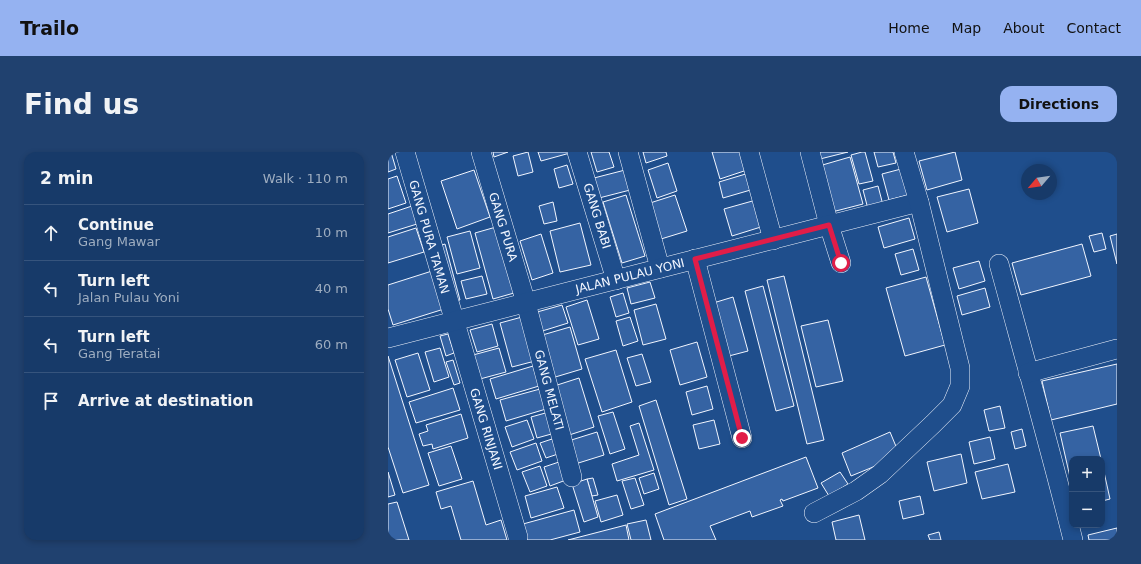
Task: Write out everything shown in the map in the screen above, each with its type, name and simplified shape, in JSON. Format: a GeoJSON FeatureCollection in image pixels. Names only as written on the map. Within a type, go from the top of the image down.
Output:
{"type":"FeatureCollection","features":[{"type":"Feature","properties":{"kind":"street","name":"GANG PURA TAMAN"},"geometry":{"type":"LineString","coordinates":[[404,152],[454,321]]}},
{"type":"Feature","properties":{"kind":"street","name":"GANG PURA"},"geometry":{"type":"LineString","coordinates":[[480,152],[526,303]]}},
{"type":"Feature","properties":{"kind":"street","name":"GANG BABI"},"geometry":{"type":"LineString","coordinates":[[577,152],[616,280]]}},
{"type":"Feature","properties":{"kind":"street"},"geometry":{"type":"LineString","coordinates":[[628,152],[660,268]]}},
{"type":"Feature","properties":{"kind":"street"},"geometry":{"type":"LineString","coordinates":[[749,152],[773,240]]}},
{"type":"Feature","properties":{"kind":"street"},"geometry":{"type":"LineString","coordinates":[[810,152],[829,225],[841,263]]}},
{"type":"Feature","properties":{"kind":"street"},"geometry":{"type":"LineString","coordinates":[[814,513],[856,491],[880,474],[952,404],[960,386],[960,368],[904,152]]}},
{"type":"Feature","properties":{"kind":"street","name":"JALAN PULAU YONI"},"geometry":{"type":"LineString","coordinates":[[388,338],[918,202]]}},
{"type":"Feature","properties":{"kind":"street"},"geometry":{"type":"LineString","coordinates":[[695,259],[742,438]]}},
{"type":"Feature","properties":{"kind":"street"},"geometry":{"type":"LineString","coordinates":[[1000,264],[1027,370],[1053,459],[1073,540]]}},
{"type":"Feature","properties":{"kind":"street","name":"GANG MELATI"},"geometry":{"type":"LineString","coordinates":[[526,303],[572,477]]}},
{"type":"Feature","properties":{"kind":"street","name":"GANG RINJANI"},"geometry":{"type":"LineString","coordinates":[[454,321],[518,537]]}},
{"type":"Feature","properties":{"kind":"street"},"geometry":{"type":"LineString","coordinates":[[1027,370],[1117,349]]}},
{"type":"Feature","properties":{"kind":"building"},"geometry":{"type":"Polygon","coordinates":[[[388,152],[391,152],[396,169],[388,172],[388,152]]]}},
{"type":"Feature","properties":{"kind":"building"},"geometry":{"type":"Polygon","coordinates":[[[493,152],[508,152],[494,157],[493,152]]]}},
{"type":"Feature","properties":{"kind":"building"},"geometry":{"type":"Polygon","coordinates":[[[528,152],[533,172],[518,176],[513,156],[528,152]]]}},
{"type":"Feature","properties":{"kind":"building"},"geometry":{"type":"Polygon","coordinates":[[[538,152],[569,152],[570,153],[541,161],[538,152]]]}},
{"type":"Feature","properties":{"kind":"building"},"geometry":{"type":"Polygon","coordinates":[[[591,152],[609,152],[614,167],[597,172],[591,152]]]}},
{"type":"Feature","properties":{"kind":"building"},"geometry":{"type":"Polygon","coordinates":[[[643,152],[666,152],[667,156],[646,163],[643,152]]]}},
{"type":"Feature","properties":{"kind":"building"},"geometry":{"type":"Polygon","coordinates":[[[712,152],[745,152],[750,169],[720,179],[712,152]]]}},
{"type":"Feature","properties":{"kind":"building"},"geometry":{"type":"Polygon","coordinates":[[[818,152],[848,152],[820,159],[818,152]]]}},
{"type":"Feature","properties":{"kind":"building"},"geometry":{"type":"Polygon","coordinates":[[[865,152],[873,181],[859,184],[851,155],[865,152]]]}},
{"type":"Feature","properties":{"kind":"building"},"geometry":{"type":"Polygon","coordinates":[[[874,152],[893,152],[896,163],[878,167],[874,152]]]}},
{"type":"Feature","properties":{"kind":"building"},"geometry":{"type":"Polygon","coordinates":[[[955,152],[962,180],[927,190],[919,161],[955,152]]]}},
{"type":"Feature","properties":{"kind":"building"},"geometry":{"type":"Polygon","coordinates":[[[850,157],[863,204],[832,212],[819,166],[850,157]]]}},
{"type":"Feature","properties":{"kind":"building"},"geometry":{"type":"Polygon","coordinates":[[[668,163],[677,191],[657,198],[648,170],[668,163]]]}},
{"type":"Feature","properties":{"kind":"building"},"geometry":{"type":"Polygon","coordinates":[[[567,165],[573,184],[559,188],[554,169],[567,165]]]}},
{"type":"Feature","properties":{"kind":"building"},"geometry":{"type":"Polygon","coordinates":[[[629,169],[634,189],[599,198],[594,178],[629,169]]]}},
{"type":"Feature","properties":{"kind":"building"},"geometry":{"type":"Polygon","coordinates":[[[901,169],[908,195],[889,200],[882,174],[901,169]]]}},
{"type":"Feature","properties":{"kind":"building"},"geometry":{"type":"Polygon","coordinates":[[[474,170],[490,217],[457,229],[441,181],[474,170]]]}},
{"type":"Feature","properties":{"kind":"building"},"geometry":{"type":"Polygon","coordinates":[[[749,173],[754,189],[723,198],[719,182],[749,173]]]}},
{"type":"Feature","properties":{"kind":"building"},"geometry":{"type":"Polygon","coordinates":[[[397,176],[406,203],[388,209],[388,179],[397,176]]]}},
{"type":"Feature","properties":{"kind":"building"},"geometry":{"type":"Polygon","coordinates":[[[878,186],[883,205],[868,209],[863,190],[878,186]]]}},
{"type":"Feature","properties":{"kind":"building"},"geometry":{"type":"Polygon","coordinates":[[[969,189],[978,223],[947,232],[937,197],[969,189]]]}},
{"type":"Feature","properties":{"kind":"building"},"geometry":{"type":"Polygon","coordinates":[[[626,195],[645,256],[622,263],[603,202],[626,195]]]}},
{"type":"Feature","properties":{"kind":"building"},"geometry":{"type":"Polygon","coordinates":[[[675,195],[687,231],[661,239],[650,203],[675,195]]]}},
{"type":"Feature","properties":{"kind":"building"},"geometry":{"type":"Polygon","coordinates":[[[756,200],[764,226],[732,236],[724,209],[756,200]]]}},
{"type":"Feature","properties":{"kind":"building"},"geometry":{"type":"Polygon","coordinates":[[[553,202],[557,221],[544,224],[539,206],[553,202]]]}},
{"type":"Feature","properties":{"kind":"building"},"geometry":{"type":"Polygon","coordinates":[[[412,206],[417,224],[388,233],[388,214],[412,206]]]}},
{"type":"Feature","properties":{"kind":"building"},"geometry":{"type":"Polygon","coordinates":[[[909,218],[915,239],[884,248],[878,227],[909,218]]]}},
{"type":"Feature","properties":{"kind":"building"},"geometry":{"type":"Polygon","coordinates":[[[580,223],[591,265],[560,272],[550,231],[580,223]]]}},
{"type":"Feature","properties":{"kind":"building"},"geometry":{"type":"Polygon","coordinates":[[[496,227],[514,293],[493,299],[475,233],[496,227]]]}},
{"type":"Feature","properties":{"kind":"building"},"geometry":{"type":"Polygon","coordinates":[[[416,228],[424,252],[388,263],[388,237],[416,228]]]}},
{"type":"Feature","properties":{"kind":"building"},"geometry":{"type":"Polygon","coordinates":[[[470,231],[480,268],[457,274],[447,237],[470,231]]]}},
{"type":"Feature","properties":{"kind":"building"},"geometry":{"type":"Polygon","coordinates":[[[1102,233],[1106,249],[1094,252],[1089,236],[1102,233]]]}},
{"type":"Feature","properties":{"kind":"building"},"geometry":{"type":"Polygon","coordinates":[[[541,234],[553,273],[532,280],[520,241],[541,234]]]}},
{"type":"Feature","properties":{"kind":"building"},"geometry":{"type":"Polygon","coordinates":[[[1117,234],[1117,264],[1110,236],[1117,234]]]}},
{"type":"Feature","properties":{"kind":"building"},"geometry":{"type":"Polygon","coordinates":[[[445,244],[460,300],[449,302],[435,247],[445,244]]]}},
{"type":"Feature","properties":{"kind":"building"},"geometry":{"type":"Polygon","coordinates":[[[1082,244],[1091,276],[1021,295],[1012,263],[1082,244]]]}},
{"type":"Feature","properties":{"kind":"building"},"geometry":{"type":"Polygon","coordinates":[[[913,249],[919,270],[901,275],[895,254],[913,249]]]}},
{"type":"Feature","properties":{"kind":"building"},"geometry":{"type":"Polygon","coordinates":[[[979,261],[985,281],[959,289],[953,268],[979,261]]]}},
{"type":"Feature","properties":{"kind":"building"},"geometry":{"type":"Polygon","coordinates":[[[432,271],[444,309],[393,325],[388,309],[388,285],[432,271]]]}},
{"type":"Feature","properties":{"kind":"building"},"geometry":{"type":"Polygon","coordinates":[[[482,276],[487,294],[466,299],[461,281],[482,276]]]}},
{"type":"Feature","properties":{"kind":"building"},"geometry":{"type":"Polygon","coordinates":[[[784,276],[824,440],[807,444],[767,280],[784,276]]]}},
{"type":"Feature","properties":{"kind":"building"},"geometry":{"type":"Polygon","coordinates":[[[926,277],[945,345],[905,356],[886,288],[926,277]]]}},
{"type":"Feature","properties":{"kind":"building"},"geometry":{"type":"Polygon","coordinates":[[[650,282],[655,298],[631,304],[627,288],[650,282]]]}},
{"type":"Feature","properties":{"kind":"building"},"geometry":{"type":"Polygon","coordinates":[[[763,286],[794,406],[776,411],[745,291],[763,286]]]}},
{"type":"Feature","properties":{"kind":"building"},"geometry":{"type":"Polygon","coordinates":[[[985,288],[990,307],[962,315],[957,296],[985,288]]]}},
{"type":"Feature","properties":{"kind":"building"},"geometry":{"type":"Polygon","coordinates":[[[623,293],[629,313],[616,317],[610,297],[623,293]]]}},
{"type":"Feature","properties":{"kind":"building"},"geometry":{"type":"Polygon","coordinates":[[[733,297],[748,351],[725,357],[710,304],[733,297]]]}},
{"type":"Feature","properties":{"kind":"building"},"geometry":{"type":"Polygon","coordinates":[[[587,300],[599,339],[578,345],[566,307],[587,300]]]}},
{"type":"Feature","properties":{"kind":"building"},"geometry":{"type":"Polygon","coordinates":[[[656,304],[666,339],[643,345],[634,310],[656,304]]]}},
{"type":"Feature","properties":{"kind":"building"},"geometry":{"type":"Polygon","coordinates":[[[562,305],[568,323],[536,333],[530,314],[562,305]]]}},
{"type":"Feature","properties":{"kind":"building"},"geometry":{"type":"Polygon","coordinates":[[[522,317],[535,361],[512,367],[500,323],[522,317]]]}},
{"type":"Feature","properties":{"kind":"building"},"geometry":{"type":"Polygon","coordinates":[[[630,317],[638,341],[623,346],[616,321],[630,317]]]}},
{"type":"Feature","properties":{"kind":"building"},"geometry":{"type":"Polygon","coordinates":[[[828,320],[843,381],[816,387],[801,326],[828,320]]]}},
{"type":"Feature","properties":{"kind":"building"},"geometry":{"type":"Polygon","coordinates":[[[492,324],[498,346],[477,352],[470,330],[492,324]]]}},
{"type":"Feature","properties":{"kind":"building"},"geometry":{"type":"Polygon","coordinates":[[[570,327],[582,369],[552,378],[539,336],[570,327]]]}},
{"type":"Feature","properties":{"kind":"building"},"geometry":{"type":"Polygon","coordinates":[[[448,334],[454,353],[446,356],[440,336],[448,334]]]}},
{"type":"Feature","properties":{"kind":"building"},"geometry":{"type":"Polygon","coordinates":[[[697,342],[707,377],[680,385],[670,350],[697,342]]]}},
{"type":"Feature","properties":{"kind":"building"},"geometry":{"type":"Polygon","coordinates":[[[440,348],[449,377],[434,382],[425,352],[440,348]]]}},
{"type":"Feature","properties":{"kind":"building"},"geometry":{"type":"Polygon","coordinates":[[[499,348],[506,372],[480,379],[473,355],[499,348]]]}},
{"type":"Feature","properties":{"kind":"building"},"geometry":{"type":"Polygon","coordinates":[[[616,350],[632,402],[602,412],[585,359],[616,350]]]}},
{"type":"Feature","properties":{"kind":"building"},"geometry":{"type":"Polygon","coordinates":[[[418,353],[430,390],[407,397],[395,360],[418,353]]]}},
{"type":"Feature","properties":{"kind":"building"},"geometry":{"type":"Polygon","coordinates":[[[642,354],[651,382],[636,386],[627,358],[642,354]]]}},
{"type":"Feature","properties":{"kind":"building"},"geometry":{"type":"Polygon","coordinates":[[[388,356],[429,485],[403,493],[388,447],[388,356]]]}},
{"type":"Feature","properties":{"kind":"building"},"geometry":{"type":"Polygon","coordinates":[[[453,360],[460,383],[454,385],[446,362],[453,360]]]}},
{"type":"Feature","properties":{"kind":"building"},"geometry":{"type":"Polygon","coordinates":[[[1117,364],[1117,404],[1051,420],[1042,381],[1117,364]]]}},
{"type":"Feature","properties":{"kind":"building"},"geometry":{"type":"Polygon","coordinates":[[[533,366],[539,386],[496,399],[490,379],[533,366]]]}},
{"type":"Feature","properties":{"kind":"building"},"geometry":{"type":"Polygon","coordinates":[[[579,378],[594,427],[566,436],[551,387],[579,378]]]}},
{"type":"Feature","properties":{"kind":"building"},"geometry":{"type":"Polygon","coordinates":[[[707,386],[713,409],[692,415],[686,392],[707,386]]]}},
{"type":"Feature","properties":{"kind":"building"},"geometry":{"type":"Polygon","coordinates":[[[453,388],[460,410],[416,423],[409,402],[453,388]]]}},
{"type":"Feature","properties":{"kind":"building"},"geometry":{"type":"Polygon","coordinates":[[[540,389],[546,409],[506,421],[500,400],[540,389]]]}},
{"type":"Feature","properties":{"kind":"building"},"geometry":{"type":"Polygon","coordinates":[[[656,400],[687,499],[669,505],[639,406],[656,400]]]}},
{"type":"Feature","properties":{"kind":"building"},"geometry":{"type":"Polygon","coordinates":[[[1000,406],[1005,428],[989,431],[984,410],[1000,406]]]}},
{"type":"Feature","properties":{"kind":"building"},"geometry":{"type":"Polygon","coordinates":[[[549,412],[555,433],[537,438],[531,417],[549,412]]]}},
{"type":"Feature","properties":{"kind":"building"},"geometry":{"type":"Polygon","coordinates":[[[613,412],[625,449],[610,454],[598,416],[613,412]]]}},
{"type":"Feature","properties":{"kind":"building"},"geometry":{"type":"Polygon","coordinates":[[[461,414],[468,438],[433,449],[432,444],[423,446],[419,434],[428,431],[426,425],[461,414]]]}},
{"type":"Feature","properties":{"kind":"building"},"geometry":{"type":"Polygon","coordinates":[[[527,420],[534,439],[512,447],[505,427],[527,420]]]}},
{"type":"Feature","properties":{"kind":"building"},"geometry":{"type":"Polygon","coordinates":[[[714,420],[720,444],[699,449],[693,425],[714,420]]]}},
{"type":"Feature","properties":{"kind":"building"},"geometry":{"type":"Polygon","coordinates":[[[639,423],[654,470],[617,481],[612,464],[639,455],[630,426],[639,423]]]}},
{"type":"Feature","properties":{"kind":"building"},"geometry":{"type":"Polygon","coordinates":[[[1093,426],[1100,456],[1069,456],[1069,473],[1060,433],[1093,426]]]}},
{"type":"Feature","properties":{"kind":"building"},"geometry":{"type":"Polygon","coordinates":[[[1022,429],[1026,446],[1015,449],[1011,432],[1022,429]]]}},
{"type":"Feature","properties":{"kind":"building"},"geometry":{"type":"Polygon","coordinates":[[[597,432],[604,455],[572,465],[565,442],[597,432]]]}},
{"type":"Feature","properties":{"kind":"building"},"geometry":{"type":"Polygon","coordinates":[[[890,432],[900,456],[851,476],[842,453],[890,432]]]}},
{"type":"Feature","properties":{"kind":"building"},"geometry":{"type":"Polygon","coordinates":[[[990,437],[995,459],[974,464],[969,442],[990,437]]]}},
{"type":"Feature","properties":{"kind":"building"},"geometry":{"type":"Polygon","coordinates":[[[552,439],[558,454],[546,458],[540,443],[552,439]]]}},
{"type":"Feature","properties":{"kind":"building"},"geometry":{"type":"Polygon","coordinates":[[[536,443],[542,461],[517,470],[510,452],[536,443]]]}},
{"type":"Feature","properties":{"kind":"building"},"geometry":{"type":"Polygon","coordinates":[[[451,446],[462,479],[439,486],[428,453],[451,446]]]}},
{"type":"Feature","properties":{"kind":"building"},"geometry":{"type":"Polygon","coordinates":[[[961,454],[967,483],[934,491],[927,462],[961,454]]]}},
{"type":"Feature","properties":{"kind":"building"},"geometry":{"type":"Polygon","coordinates":[[[806,457],[818,488],[783,501],[782,499],[780,500],[783,506],[752,517],[750,511],[710,526],[716,540],[664,540],[655,514],[806,457]]]}},
{"type":"Feature","properties":{"kind":"building"},"geometry":{"type":"Polygon","coordinates":[[[559,462],[566,480],[550,486],[544,467],[559,462]]]}},
{"type":"Feature","properties":{"kind":"building"},"geometry":{"type":"Polygon","coordinates":[[[1008,464],[1015,492],[982,499],[975,472],[1008,464]]]}},
{"type":"Feature","properties":{"kind":"building"},"geometry":{"type":"Polygon","coordinates":[[[540,466],[547,486],[530,492],[522,472],[540,466]]]}},
{"type":"Feature","properties":{"kind":"building"},"geometry":{"type":"Polygon","coordinates":[[[388,472],[395,495],[388,497],[388,472]]]}},
{"type":"Feature","properties":{"kind":"building"},"geometry":{"type":"Polygon","coordinates":[[[840,472],[848,484],[829,496],[821,483],[840,472]]]}},
{"type":"Feature","properties":{"kind":"building"},"geometry":{"type":"Polygon","coordinates":[[[654,473],[659,489],[644,494],[639,478],[654,473]]]}},
{"type":"Feature","properties":{"kind":"building"},"geometry":{"type":"Polygon","coordinates":[[[1105,476],[1110,499],[1105,500],[1105,476]]]}},
{"type":"Feature","properties":{"kind":"building"},"geometry":{"type":"Polygon","coordinates":[[[593,478],[598,495],[592,496],[587,479],[593,478]]]}},
{"type":"Feature","properties":{"kind":"building"},"geometry":{"type":"Polygon","coordinates":[[[635,478],[644,505],[631,509],[622,481],[635,478]]]}},
{"type":"Feature","properties":{"kind":"building"},"geometry":{"type":"Polygon","coordinates":[[[587,479],[598,517],[584,522],[572,484],[587,479]]]}},
{"type":"Feature","properties":{"kind":"building"},"geometry":{"type":"Polygon","coordinates":[[[473,481],[486,525],[501,520],[507,540],[461,540],[451,506],[441,509],[436,492],[473,481]]]}},
{"type":"Feature","properties":{"kind":"building"},"geometry":{"type":"Polygon","coordinates":[[[557,487],[564,508],[531,518],[525,496],[557,487]]]}},
{"type":"Feature","properties":{"kind":"building"},"geometry":{"type":"Polygon","coordinates":[[[617,495],[623,515],[601,522],[595,501],[617,495]]]}},
{"type":"Feature","properties":{"kind":"building"},"geometry":{"type":"Polygon","coordinates":[[[920,496],[924,514],[903,519],[899,501],[920,496]]]}},
{"type":"Feature","properties":{"kind":"building"},"geometry":{"type":"Polygon","coordinates":[[[397,502],[409,540],[388,540],[388,504],[397,502]]]}},
{"type":"Feature","properties":{"kind":"building"},"geometry":{"type":"Polygon","coordinates":[[[574,510],[580,532],[550,540],[527,540],[523,524],[574,510]]]}},
{"type":"Feature","properties":{"kind":"building"},"geometry":{"type":"Polygon","coordinates":[[[859,515],[865,540],[836,540],[832,522],[859,515]]]}},
{"type":"Feature","properties":{"kind":"building"},"geometry":{"type":"Polygon","coordinates":[[[646,520],[651,540],[631,540],[627,524],[646,520]]]}},
{"type":"Feature","properties":{"kind":"building"},"geometry":{"type":"Polygon","coordinates":[[[626,525],[629,540],[568,540],[626,525]]]}},
{"type":"Feature","properties":{"kind":"building"},"geometry":{"type":"Polygon","coordinates":[[[1117,528],[1117,540],[1089,540],[1088,535],[1117,528]]]}},
{"type":"Feature","properties":{"kind":"building"},"geometry":{"type":"Polygon","coordinates":[[[939,532],[941,540],[930,540],[928,535],[939,532]]]}},
{"type":"Feature","properties":{"kind":"route"},"geometry":{"type":"LineString","coordinates":[[742,438],[695,259],[829,225],[841,263]]}}]}
